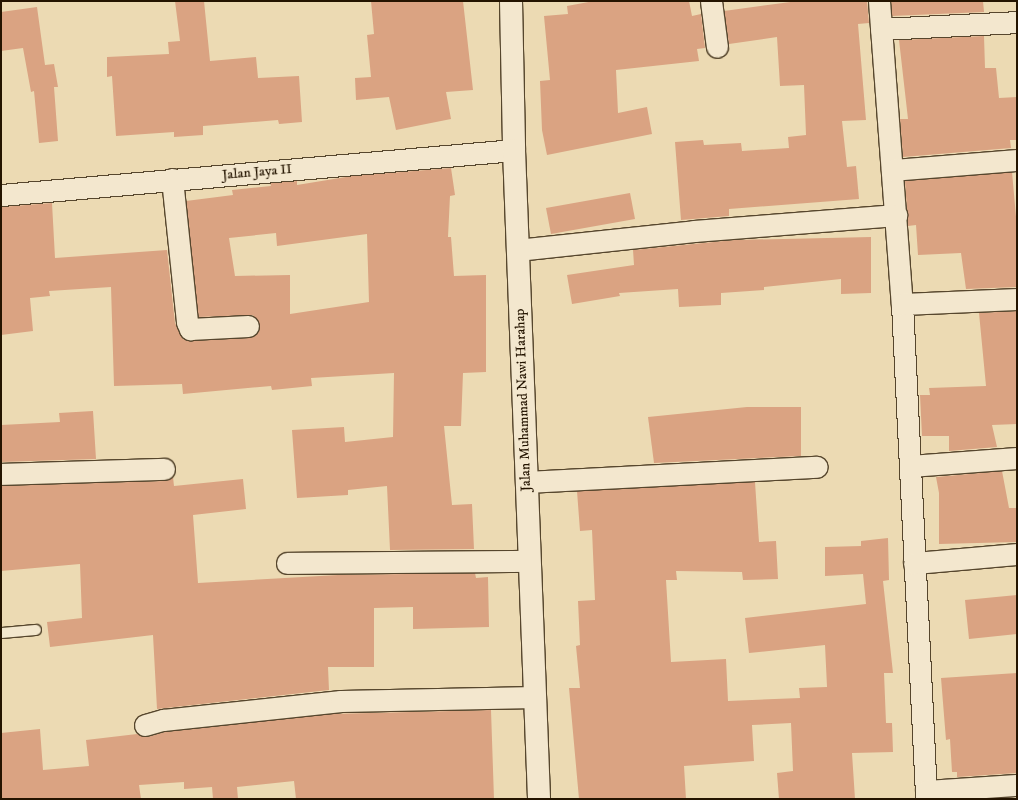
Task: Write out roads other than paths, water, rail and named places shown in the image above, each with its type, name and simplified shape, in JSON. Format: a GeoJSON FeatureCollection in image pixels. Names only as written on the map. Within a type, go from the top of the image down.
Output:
{"type":"FeatureCollection","features":[{"type":"Feature","properties":{"kind":"main road","name":"Jalan Muhammad Nawi Harahap"},"geometry":{"type":"LineString","coordinates":[[511,1],[517,250],[539,799]]}},
{"type":"Feature","properties":{"kind":"street"},"geometry":{"type":"LineString","coordinates":[[711,1],[717,47]]}},
{"type":"Feature","properties":{"kind":"street"},"geometry":{"type":"LineString","coordinates":[[879,1],[902,304],[926,795],[1017,785]]}},
{"type":"Feature","properties":{"kind":"street"},"geometry":{"type":"LineString","coordinates":[[881,29],[1017,22]]}},
{"type":"Feature","properties":{"kind":"street","name":"Jalan Jaya II"},"geometry":{"type":"LineString","coordinates":[[1,195],[514,150]]}},
{"type":"Feature","properties":{"kind":"street"},"geometry":{"type":"LineString","coordinates":[[892,170],[1017,160]]}},
{"type":"Feature","properties":{"kind":"street"},"geometry":{"type":"LineString","coordinates":[[172,179],[187,322],[190,329],[248,326]]}},
{"type":"Feature","properties":{"kind":"street"},"geometry":{"type":"LineString","coordinates":[[517,250],[694,231],[896,216]]}},
{"type":"Feature","properties":{"kind":"street"},"geometry":{"type":"LineString","coordinates":[[902,304],[1017,299]]}},
{"type":"Feature","properties":{"kind":"street"},"geometry":{"type":"LineString","coordinates":[[910,466],[1017,458]]}},
{"type":"Feature","properties":{"kind":"street"},"geometry":{"type":"LineString","coordinates":[[526,482],[817,467]]}},
{"type":"Feature","properties":{"kind":"street"},"geometry":{"type":"LineString","coordinates":[[1,474],[164,469]]}},
{"type":"Feature","properties":{"kind":"street"},"geometry":{"type":"LineString","coordinates":[[914,563],[1017,554]]}},
{"type":"Feature","properties":{"kind":"street"},"geometry":{"type":"LineString","coordinates":[[287,563],[529,561]]}},
{"type":"Feature","properties":{"kind":"street"},"geometry":{"type":"LineString","coordinates":[[145,725],[163,720],[341,701],[535,697]]}},
{"type":"Feature","properties":{"kind":"lane"},"geometry":{"type":"LineString","coordinates":[[1,633],[36,630]]}}]}
